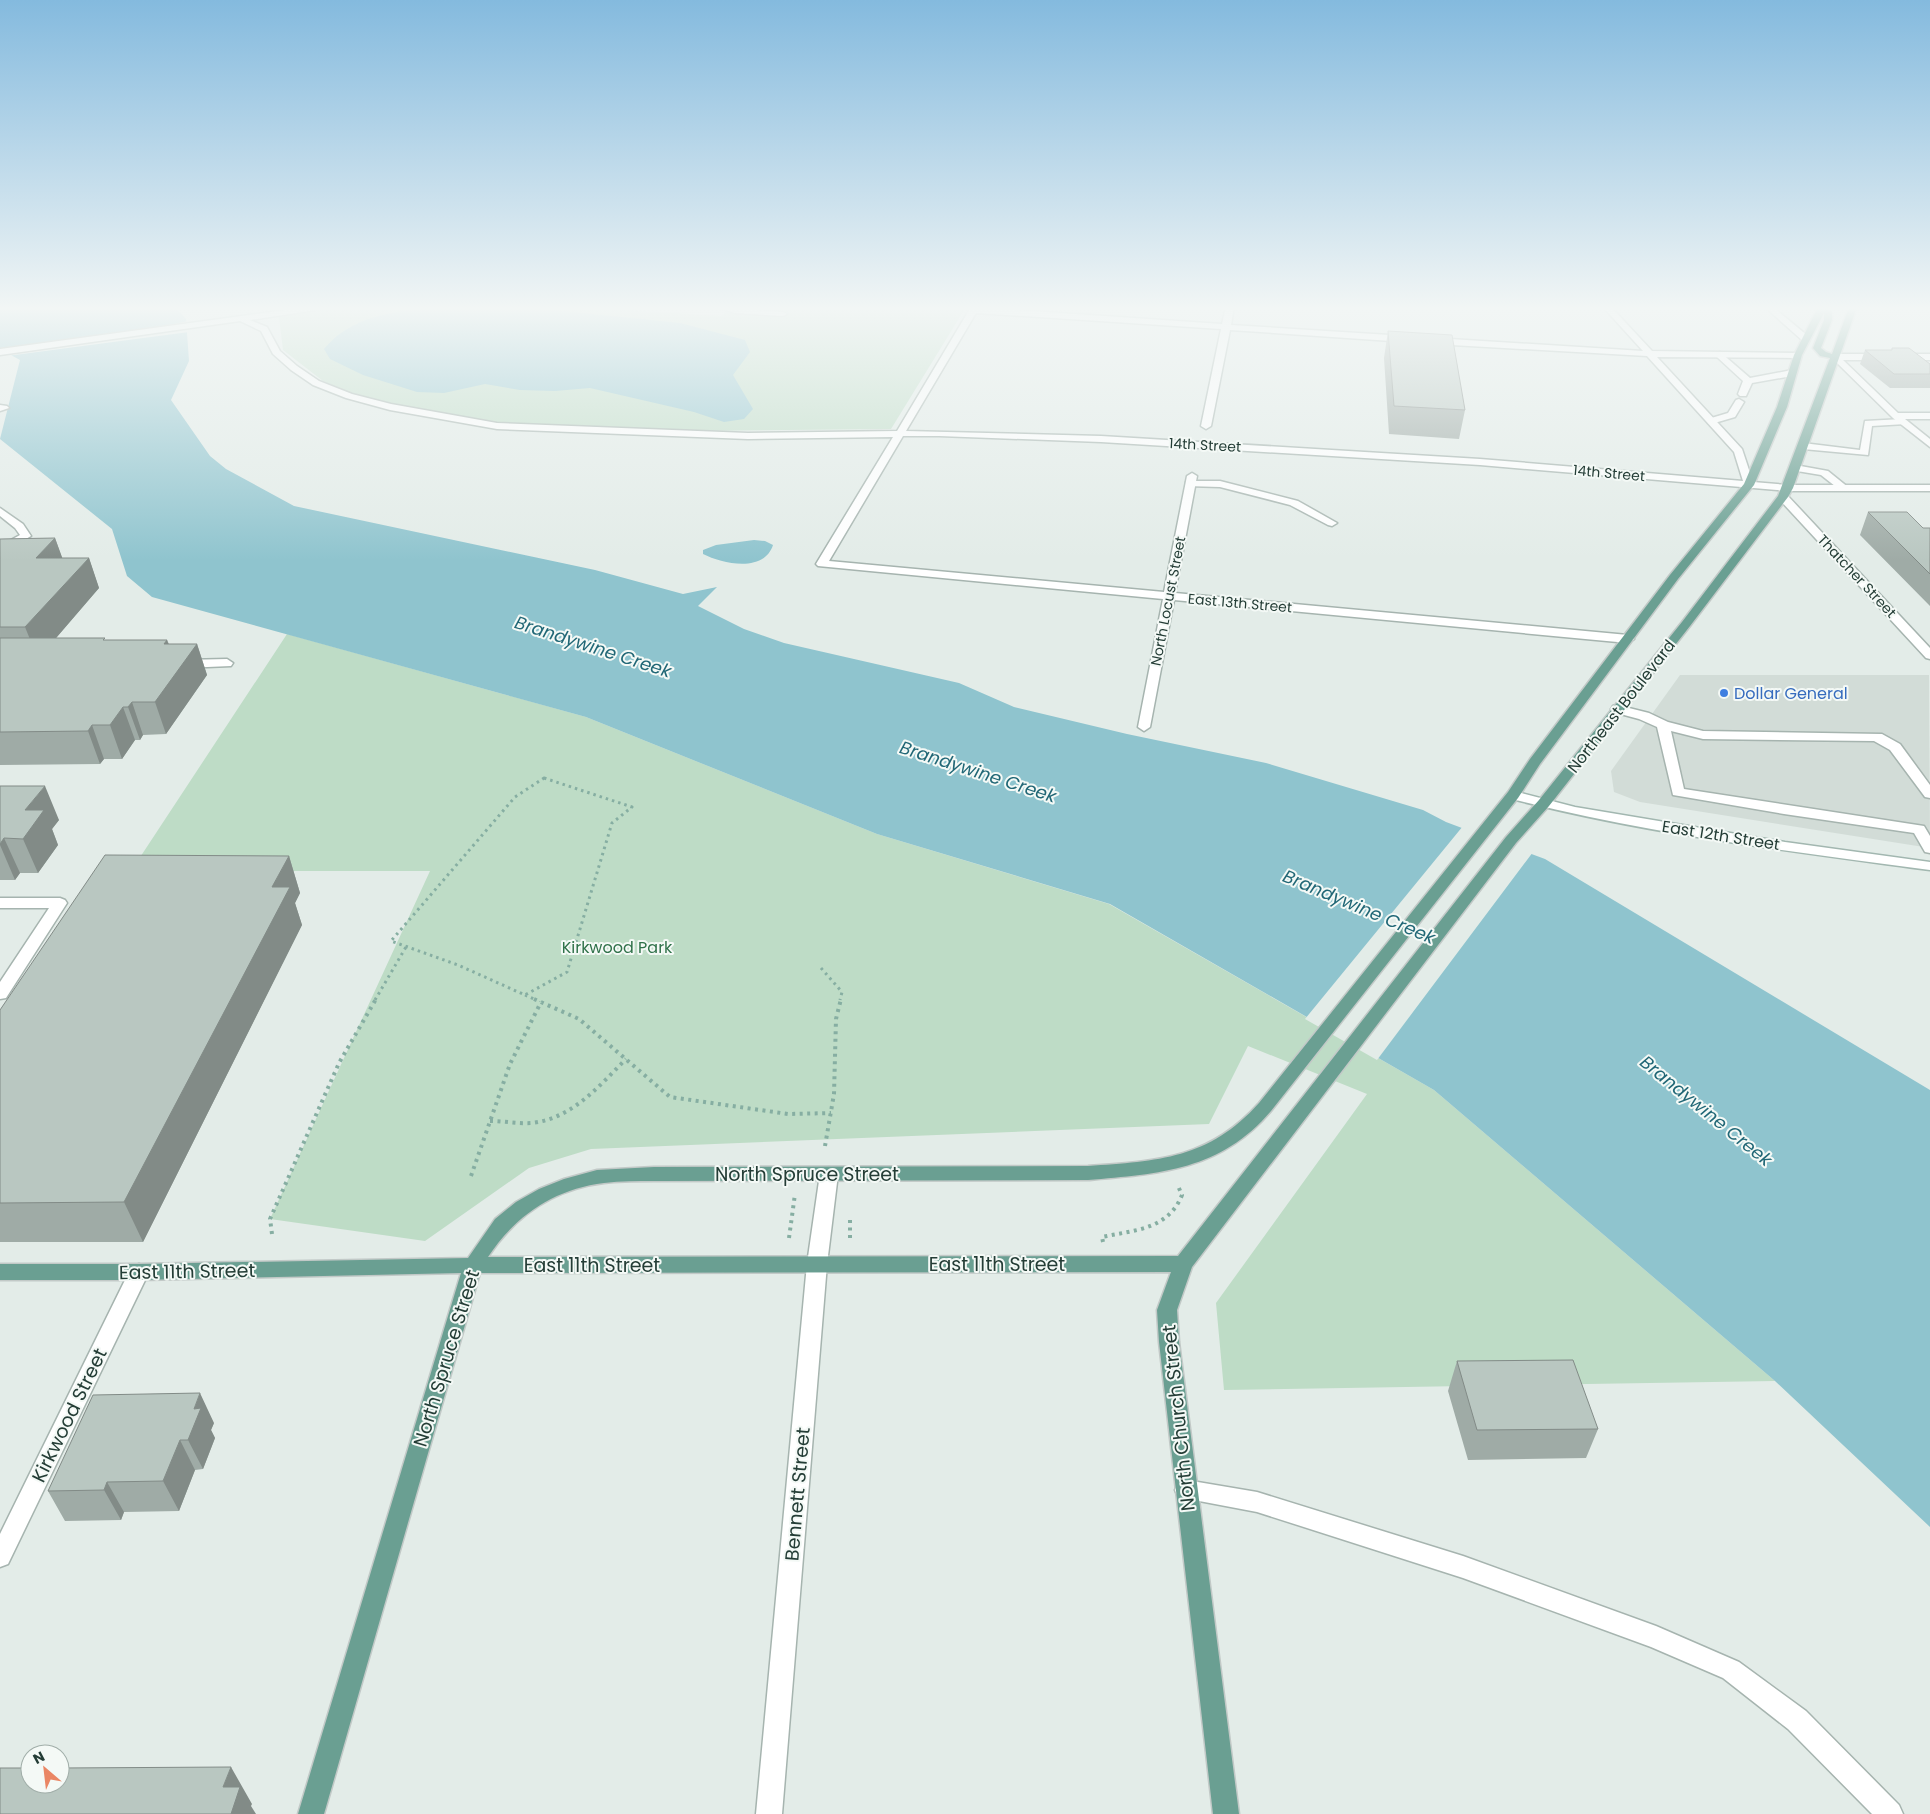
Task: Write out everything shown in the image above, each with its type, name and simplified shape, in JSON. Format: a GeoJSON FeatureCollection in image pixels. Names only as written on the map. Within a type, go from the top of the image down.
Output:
{"type":"FeatureCollection","features":[{"type":"Feature","properties":{"kind":"main road","name":"Northeast Boulevard"},"geometry":{"type":"LineString","coordinates":[[1088,1173],[1136,1170],[1192,1157],[1224,1144],[1247,1127],[1265,1107],[1513,795],[1535,762],[1674,577],[1749,485],[1782,407],[1787,392]]}},
{"type":"Feature","properties":{"kind":"main road","name":"Northeast Boulevard"},"geometry":{"type":"LineString","coordinates":[[1332,1073],[1510,840],[1544,804],[1617,709],[1686,624],[1786,492],[1823,392]]}},
{"type":"Feature","properties":{"kind":"main road","name":"North Church Street"},"geometry":{"type":"LineString","coordinates":[[1226,1814],[1168,1342],[1167,1310],[1183,1264],[1332,1073]]}},
{"type":"Feature","properties":{"kind":"main road","name":"North Spruce Street"},"geometry":{"type":"LineString","coordinates":[[311,1814],[473,1265],[500,1226],[516,1212],[543,1194],[567,1185],[598,1177],[664,1174],[1088,1173]]}},
{"type":"Feature","properties":{"kind":"main road","name":"East 11th Street"},"geometry":{"type":"LineString","coordinates":[[0,1272],[139,1272],[473,1265],[1183,1264]]}},
{"type":"Feature","properties":{"kind":"street","name":"14th Street"},"geometry":{"type":"LineString","coordinates":[[338,392],[390,407],[497,426],[748,436],[939,432],[1101,439],[1480,462],[1720,482],[1786,492],[1844,488],[1930,488]]}},
{"type":"Feature","properties":{"kind":"street"},"geometry":{"type":"LineString","coordinates":[[898,434],[924,392]]}},
{"type":"Feature","properties":{"kind":"street"},"geometry":{"type":"LineString","coordinates":[[1206,426],[1212,392]]}},
{"type":"Feature","properties":{"kind":"street"},"geometry":{"type":"LineString","coordinates":[[1685,392],[1739,451],[1749,485]]}},
{"type":"Feature","properties":{"kind":"street"},"geometry":{"type":"LineString","coordinates":[[1711,421],[1732,416],[1744,392]]}},
{"type":"Feature","properties":{"kind":"street"},"geometry":{"type":"LineString","coordinates":[[1871,392],[1930,444]]}},
{"type":"Feature","properties":{"kind":"street"},"geometry":{"type":"LineString","coordinates":[[1795,468],[1865,453],[1868,423],[1930,416]]}},
{"type":"Feature","properties":{"kind":"street","name":"East 13th Street"},"geometry":{"type":"LineString","coordinates":[[898,434],[822,564],[1628,639]]}},
{"type":"Feature","properties":{"kind":"street"},"geometry":{"type":"LineString","coordinates":[[1803,446],[1828,461],[1844,488]]}},
{"type":"Feature","properties":{"kind":"street","name":"North Locust Street"},"geometry":{"type":"LineString","coordinates":[[1144,727],[1191,480],[1220,484],[1294,503],[1332,522]]}},
{"type":"Feature","properties":{"kind":"street","name":"Thatcher Street"},"geometry":{"type":"LineString","coordinates":[[1786,492],[1930,655]]}},
{"type":"Feature","properties":{"kind":"street"},"geometry":{"type":"LineString","coordinates":[[0,511],[19,526],[26,536],[0,551]]}},
{"type":"Feature","properties":{"kind":"street"},"geometry":{"type":"LineString","coordinates":[[168,664],[227,664]]}},
{"type":"Feature","properties":{"kind":"street"},"geometry":{"type":"LineString","coordinates":[[1617,709],[1644,716],[1663,725],[1703,735],[1878,737],[1895,746],[1930,794]]}},
{"type":"Feature","properties":{"kind":"street"},"geometry":{"type":"LineString","coordinates":[[1663,725],[1678,792],[1784,810],[1925,826],[1930,849]]}},
{"type":"Feature","properties":{"kind":"street","name":"East 12th Street"},"geometry":{"type":"LineString","coordinates":[[1513,795],[1575,811],[1785,846],[1930,866]]}},
{"type":"Feature","properties":{"kind":"street"},"geometry":{"type":"LineString","coordinates":[[0,903],[60,903],[0,994]]}},
{"type":"Feature","properties":{"kind":"street","name":"Bennett Street"},"geometry":{"type":"LineString","coordinates":[[769,1814],[817,1264],[829,1174]]}},
{"type":"Feature","properties":{"kind":"street","name":"Kirkwood Street"},"geometry":{"type":"LineString","coordinates":[[0,1557],[139,1272]]}},
{"type":"Feature","properties":{"kind":"street"},"geometry":{"type":"LineString","coordinates":[[1186,1490],[1257,1502],[1454,1564],[1656,1637],[1731,1670],[1797,1720],[1890,1814]]}},
{"type":"Feature","properties":{"kind":"path"},"geometry":{"type":"LineString","coordinates":[[524,995],[567,972],[612,823],[632,807],[544,778],[515,797],[391,941],[458,965],[524,995],[579,1019],[670,1097],[788,1114],[831,1113]]}},
{"type":"Feature","properties":{"kind":"path"},"geometry":{"type":"LineString","coordinates":[[272,1234],[270,1219],[339,1064],[406,947]]}},
{"type":"Feature","properties":{"kind":"path"},"geometry":{"type":"LineString","coordinates":[[820,968],[834,981],[842,992],[836,1019],[834,1094],[825,1146]]}},
{"type":"Feature","properties":{"kind":"path"},"geometry":{"type":"LineString","coordinates":[[470,1176],[510,1064],[541,1002]]}},
{"type":"Feature","properties":{"kind":"path"},"geometry":{"type":"LineString","coordinates":[[490,1121],[532,1123],[558,1118],[577,1107],[626,1059]]}},
{"type":"Feature","properties":{"kind":"path"},"geometry":{"type":"LineString","coordinates":[[1103,1242],[1102,1237],[1153,1225],[1170,1217],[1180,1206],[1182,1195],[1178,1186]]}},
{"type":"Feature","properties":{"kind":"path"},"geometry":{"type":"LineString","coordinates":[[789,1238],[796,1192]]}},
{"type":"Feature","properties":{"kind":"shaded area"},"geometry":{"type":"Polygon","coordinates":[[[1680,675],[1929,675],[1930,848],[1640,802],[1614,792],[1611,771],[1680,675]]]}},
{"type":"Feature","properties":{"kind":"green space"},"geometry":{"type":"Polygon","coordinates":[[[348,392],[914,392],[891,429],[691,431],[504,426],[374,403],[348,392]]]}},
{"type":"Feature","properties":{"kind":"green space","name":"Kirkwood Park"},"geometry":{"type":"Polygon","coordinates":[[[287,634],[586,717],[877,834],[1109,904],[1434,1090],[1775,1381],[1224,1390],[1216,1303],[1367,1094],[1248,1046],[1209,1124],[591,1149],[529,1168],[425,1241],[270,1219],[430,871],[131,871],[287,634]]]}},
{"type":"Feature","properties":{"kind":"water","name":"Brandywine Creek"},"geometry":{"type":"Polygon","coordinates":[[[12,392],[175,392],[171,400],[210,456],[226,469],[294,506],[595,570],[683,594],[717,587],[698,606],[744,629],[784,643],[959,683],[1014,707],[1127,734],[1266,763],[1423,810],[1446,822],[1545,859],[1930,1090],[1930,1527],[1775,1381],[1434,1090],[1110,904],[877,834],[586,717],[152,597],[127,576],[112,529],[0,439],[12,392]]]}},
{"type":"Feature","properties":{"kind":"water"},"geometry":{"type":"Polygon","coordinates":[[[416,392],[450,392],[444,393],[416,392]]]}},
{"type":"Feature","properties":{"kind":"water"},"geometry":{"type":"Polygon","coordinates":[[[606,392],[743,392],[753,409],[744,419],[724,422],[694,412],[606,392]]]}},
{"type":"Feature","properties":{"kind":"water"},"geometry":{"type":"Polygon","coordinates":[[[754,540],[765,541],[773,545],[768,554],[761,560],[752,563],[742,564],[721,561],[703,554],[703,550],[716,545],[754,540]]]}},
{"type":"Feature","properties":{"kind":"pier"},"geometry":{"type":"Polygon","coordinates":[[[1463,826],[1533,852],[1377,1060],[1305,1019],[1463,826]]]}},
{"type":"Feature","properties":{"kind":"building"},"geometry":{"type":"Polygon","coordinates":[[[1393,392],[1462,392],[1465,410],[1394,406],[1393,392]]]}},
{"type":"Feature","properties":{"kind":"building"},"geometry":{"type":"Polygon","coordinates":[[[1868,512],[1907,512],[1923,528],[1930,528],[1930,574],[1868,512]]]}},
{"type":"Feature","properties":{"kind":"building"},"geometry":{"type":"Polygon","coordinates":[[[55,538],[36,558],[89,558],[25,627],[0,627],[0,539],[55,538]]]}},
{"type":"Feature","properties":{"kind":"building"},"geometry":{"type":"Polygon","coordinates":[[[0,638],[105,638],[103,640],[167,640],[164,644],[197,644],[155,702],[132,702],[128,707],[123,707],[110,725],[92,725],[88,731],[0,732],[0,638]]]}},
{"type":"Feature","properties":{"kind":"building"},"geometry":{"type":"Polygon","coordinates":[[[0,786],[45,786],[25,810],[44,810],[23,839],[4,838],[0,844],[0,786]]]}},
{"type":"Feature","properties":{"kind":"building"},"geometry":{"type":"Polygon","coordinates":[[[105,855],[289,856],[272,887],[290,887],[124,1202],[0,1203],[0,1010],[105,855]]]}},
{"type":"Feature","properties":{"kind":"building"},"geometry":{"type":"Polygon","coordinates":[[[1573,1360],[1598,1429],[1477,1430],[1457,1361],[1573,1360]]]}},
{"type":"Feature","properties":{"kind":"building"},"geometry":{"type":"Polygon","coordinates":[[[200,1393],[194,1409],[201,1408],[188,1440],[180,1440],[163,1481],[107,1482],[104,1490],[48,1491],[93,1395],[200,1393]]]}},
{"type":"Feature","properties":{"kind":"building"},"geometry":{"type":"Polygon","coordinates":[[[231,1767],[223,1787],[240,1787],[231,1814],[0,1814],[0,1768],[20,1768],[20,1794],[70,1794],[70,1768],[231,1767]]]}},
{"type":"Feature","properties":{"kind":"place","name":"Dollar General"},"geometry":{"type":"Point","coordinates":[1724,693]}}]}
